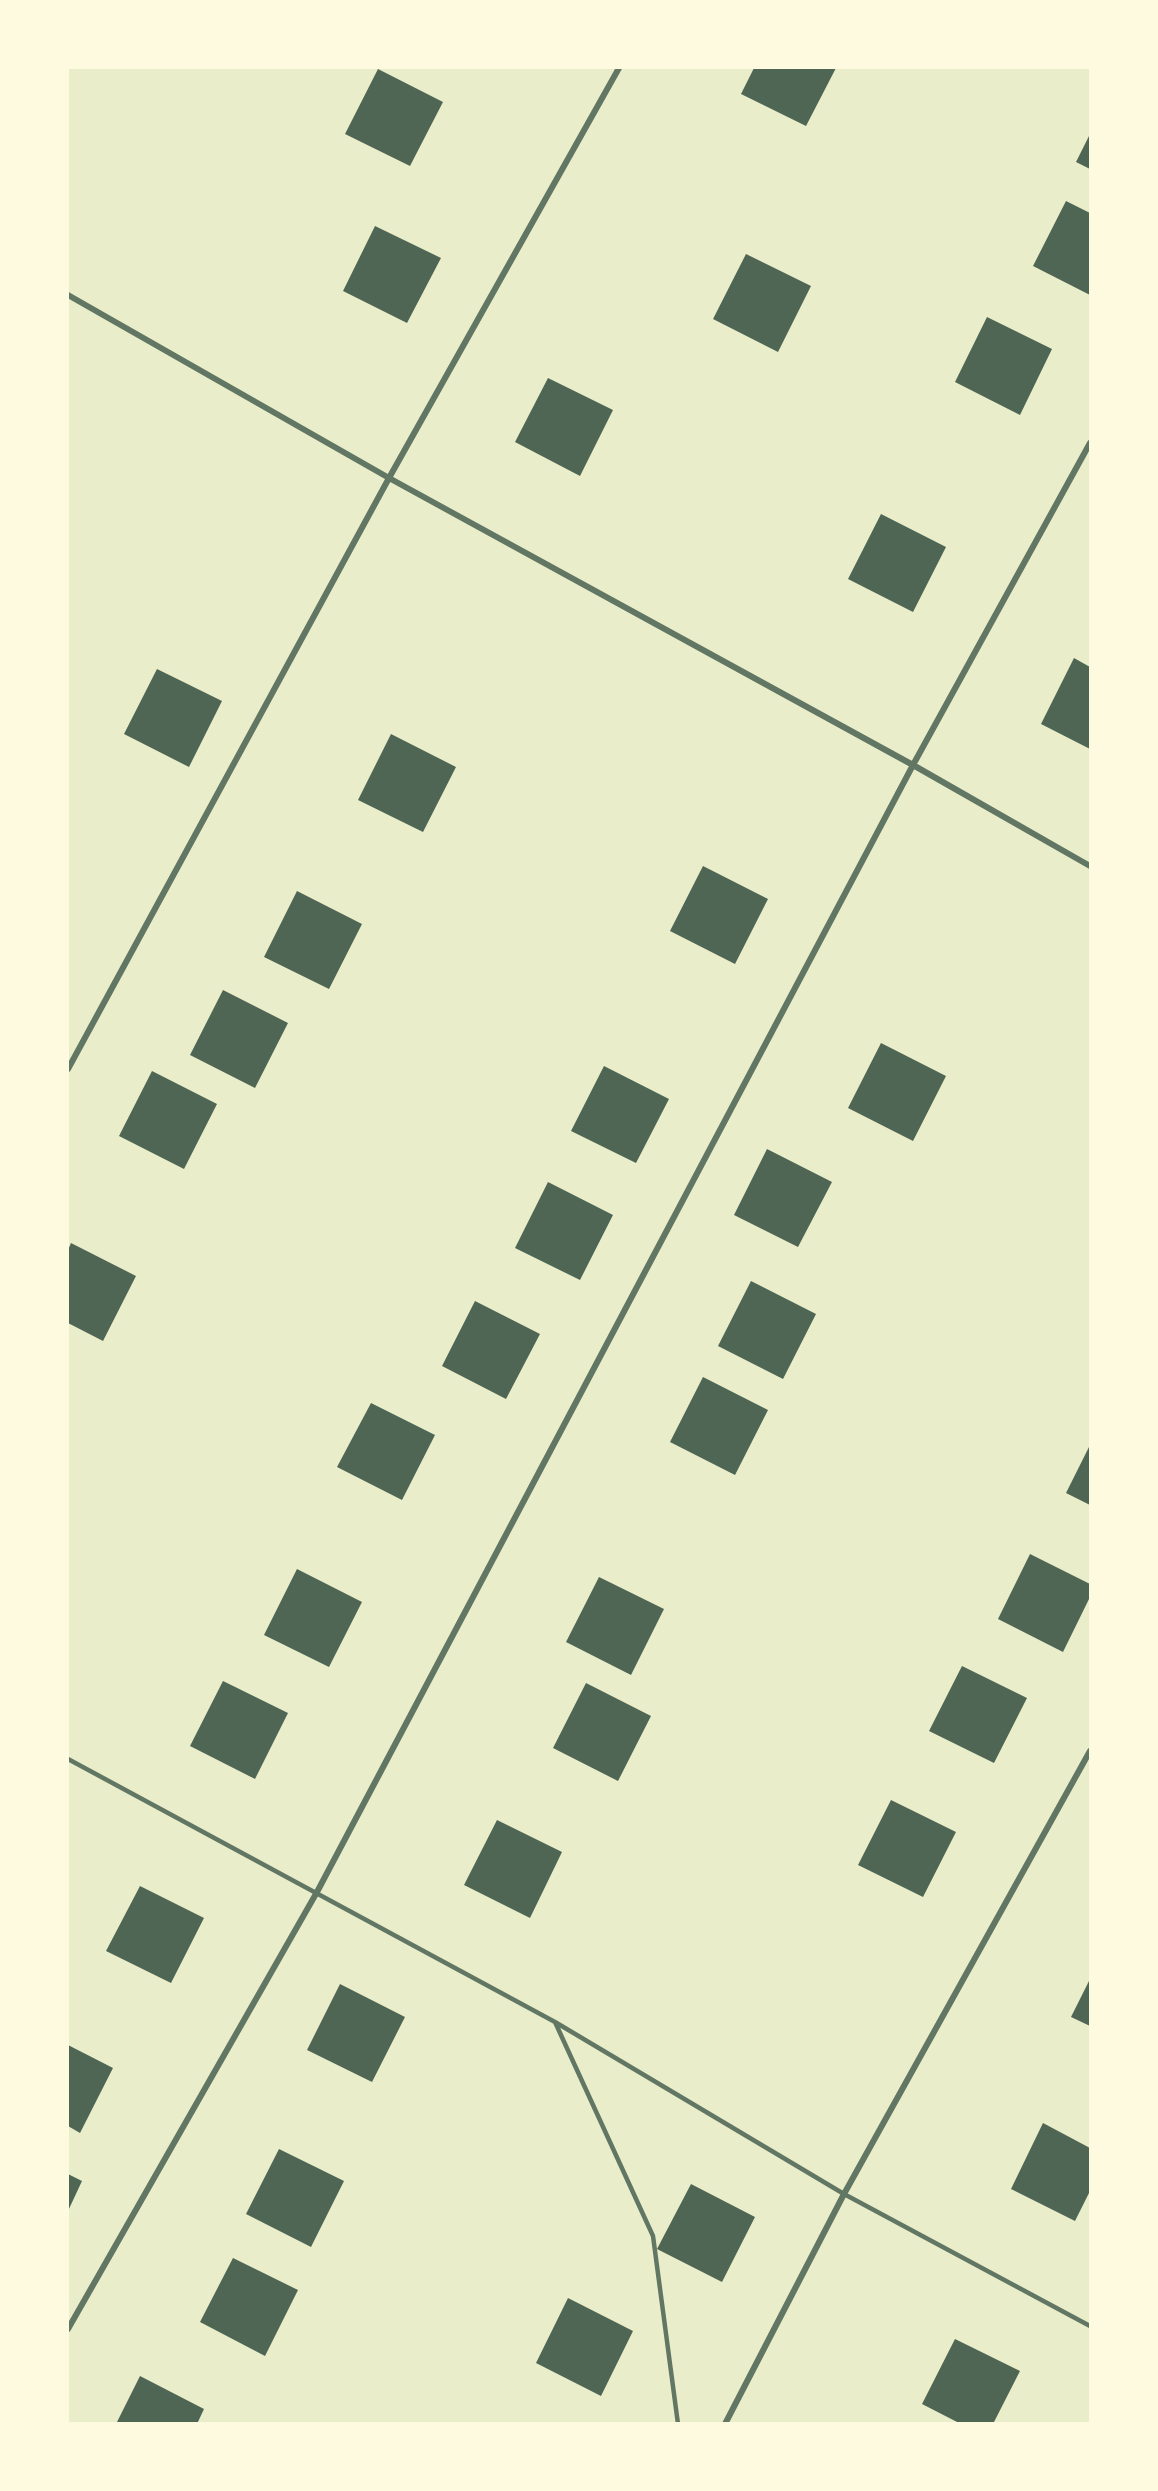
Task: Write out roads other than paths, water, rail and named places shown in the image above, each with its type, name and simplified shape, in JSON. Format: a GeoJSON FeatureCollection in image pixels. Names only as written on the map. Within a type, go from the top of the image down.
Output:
{"type":"FeatureCollection","features":[{"type":"Feature","properties":{"kind":"street"},"geometry":{"type":"LineString","coordinates":[[68,1069],[389,477],[619,68]]}},
{"type":"Feature","properties":{"kind":"street"},"geometry":{"type":"LineString","coordinates":[[68,295],[389,477],[913,765],[1090,866]]}},
{"type":"Feature","properties":{"kind":"street"},"geometry":{"type":"LineString","coordinates":[[68,2329],[317,1892],[913,765],[1090,443]]}},
{"type":"Feature","properties":{"kind":"street"},"geometry":{"type":"LineString","coordinates":[[725,2424],[844,2194],[1090,1751]]}},
{"type":"Feature","properties":{"kind":"lane"},"geometry":{"type":"LineString","coordinates":[[68,1759],[555,2022],[844,2194],[1090,2326]]}},
{"type":"Feature","properties":{"kind":"lane"},"geometry":{"type":"LineString","coordinates":[[555,2022],[653,2236],[678,2424]]}}]}
